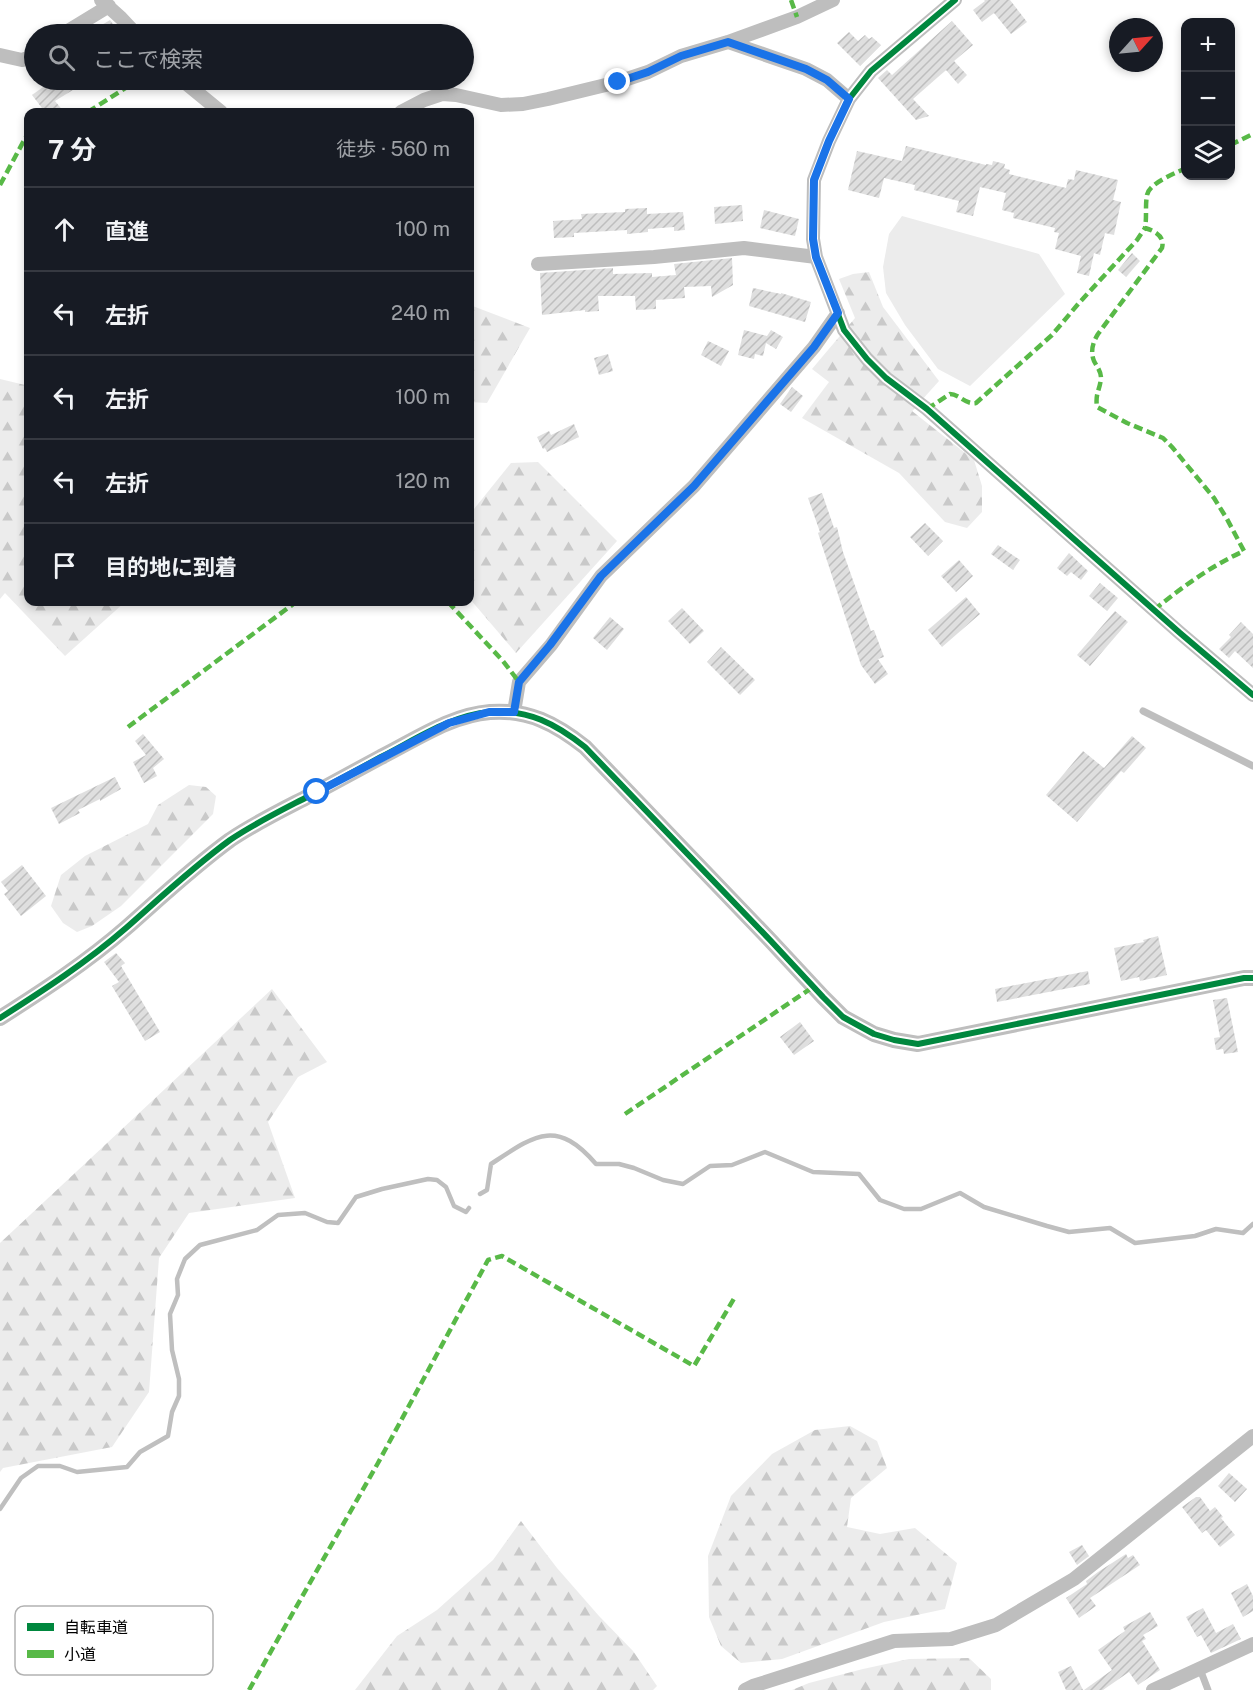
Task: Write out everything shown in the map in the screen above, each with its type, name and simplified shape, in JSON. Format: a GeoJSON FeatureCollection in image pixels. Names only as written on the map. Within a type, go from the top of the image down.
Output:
{"type":"FeatureCollection","features":[{"type":"Feature","properties":{"kind":"street"},"geometry":{"type":"LineString","coordinates":[[408,108],[441,94],[501,105],[523,104],[618,82],[648,72],[681,56],[797,17],[833,0]]}},
{"type":"Feature","properties":{"kind":"street"},"geometry":{"type":"LineString","coordinates":[[955,0],[871,71],[849,99],[814,180],[813,239],[816,257],[844,330],[886,378],[927,409],[1253,695]]}},
{"type":"Feature","properties":{"kind":"street"},"geometry":{"type":"LineString","coordinates":[[77,24],[105,3],[126,24]]}},
{"type":"Feature","properties":{"kind":"street"},"geometry":{"type":"LineString","coordinates":[[728,42],[806,69],[827,80],[849,99]]}},
{"type":"Feature","properties":{"kind":"street"},"geometry":{"type":"LineString","coordinates":[[0,55],[24,59]]}},
{"type":"Feature","properties":{"kind":"street"},"geometry":{"type":"LineString","coordinates":[[194,90],[216,108]]}},
{"type":"Feature","properties":{"kind":"street"},"geometry":{"type":"LineString","coordinates":[[537,264],[654,257],[744,248],[816,257]]}},
{"type":"Feature","properties":{"kind":"street"},"geometry":{"type":"LineString","coordinates":[[514,712],[519,682],[550,645],[601,576],[694,486],[814,347],[838,313]]}},
{"type":"Feature","properties":{"kind":"street"},"geometry":{"type":"LineString","coordinates":[[0,1018],[86,960],[203,860],[232,839],[266,818],[449,723],[489,712],[514,712],[553,724],[585,747],[843,1017],[874,1034],[918,1044],[1253,978]]}},
{"type":"Feature","properties":{"kind":"street"},"geometry":{"type":"LineString","coordinates":[[745,1690],[894,1641],[951,1639],[996,1625],[1074,1579],[1253,1436]]}},
{"type":"Feature","properties":{"kind":"street"},"geometry":{"type":"LineString","coordinates":[[1153,1690],[1253,1644]]}},
{"type":"Feature","properties":{"kind":"lane"},"geometry":{"type":"LineString","coordinates":[[1143,711],[1253,766]]}},
{"type":"Feature","properties":{"kind":"lane"},"geometry":{"type":"LineString","coordinates":[[1200,1669],[1208,1690]]}},
{"type":"Feature","properties":{"kind":"green space"},"geometry":{"type":"Polygon","coordinates":[[[902,216],[1039,254],[1065,294],[970,386],[938,369],[905,325],[886,293],[883,267],[889,234],[902,216]]]}},
{"type":"Feature","properties":{"kind":"green space"},"geometry":{"type":"Polygon","coordinates":[[[869,272],[883,307],[939,381],[912,411],[974,460],[982,486],[982,512],[967,528],[945,522],[899,473],[802,418],[829,382],[812,369],[855,318],[839,279],[869,272]]]}},
{"type":"Feature","properties":{"kind":"green space"},"geometry":{"type":"Polygon","coordinates":[[[474,307],[530,328],[487,403],[474,402],[474,307]]]}},
{"type":"Feature","properties":{"kind":"green space"},"geometry":{"type":"Polygon","coordinates":[[[0,379],[24,385],[24,606],[121,606],[65,656],[5,593],[0,599],[0,379]]]}},
{"type":"Feature","properties":{"kind":"green space"},"geometry":{"type":"Polygon","coordinates":[[[538,462],[617,541],[516,653],[474,604],[474,509],[511,463],[538,462]]]}},
{"type":"Feature","properties":{"kind":"green space"},"geometry":{"type":"Polygon","coordinates":[[[189,785],[206,787],[216,796],[213,814],[121,906],[92,926],[77,932],[63,923],[51,906],[61,875],[85,856],[148,824],[158,805],[189,785]]]}},
{"type":"Feature","properties":{"kind":"green space"},"geometry":{"type":"Polygon","coordinates":[[[272,989],[327,1062],[298,1077],[268,1122],[295,1198],[189,1213],[159,1258],[149,1392],[112,1447],[3,1468],[0,1472],[0,1243],[272,989]]]}},
{"type":"Feature","properties":{"kind":"green space"},"geometry":{"type":"Polygon","coordinates":[[[850,1426],[877,1441],[887,1468],[851,1498],[847,1527],[880,1534],[915,1528],[957,1563],[945,1609],[884,1622],[782,1659],[741,1663],[721,1646],[709,1617],[708,1556],[731,1496],[772,1454],[815,1430],[850,1426]]]}},
{"type":"Feature","properties":{"kind":"green space"},"geometry":{"type":"Polygon","coordinates":[[[521,1521],[557,1568],[633,1651],[657,1686],[653,1690],[355,1690],[397,1636],[437,1610],[493,1560],[521,1521]]]}},
{"type":"Feature","properties":{"kind":"green space"},"geometry":{"type":"Polygon","coordinates":[[[969,1658],[991,1679],[991,1690],[792,1690],[809,1683],[909,1659],[969,1658]]]}},
{"type":"Feature","properties":{"kind":"building"},"geometry":{"type":"Polygon","coordinates":[[[984,0],[1010,0],[1027,22],[1011,34],[994,13],[982,22],[973,10],[984,0]]]}},
{"type":"Feature","properties":{"kind":"building"},"geometry":{"type":"Polygon","coordinates":[[[952,21],[973,45],[954,61],[967,75],[958,84],[946,70],[913,99],[929,116],[916,120],[878,78],[887,70],[892,75],[952,21]]]}},
{"type":"Feature","properties":{"kind":"building"},"geometry":{"type":"Polygon","coordinates":[[[849,32],[858,41],[865,35],[869,39],[872,37],[881,45],[860,66],[837,43],[849,32]]]}},
{"type":"Feature","properties":{"kind":"building"},"geometry":{"type":"Polygon","coordinates":[[[39,90],[73,90],[55,101],[61,108],[42,108],[32,95],[39,90]]]}},
{"type":"Feature","properties":{"kind":"building"},"geometry":{"type":"Polygon","coordinates":[[[906,146],[986,165],[992,165],[993,161],[1005,164],[1004,168],[1010,170],[1009,174],[1066,188],[1068,179],[1074,180],[1076,170],[1118,180],[1113,200],[1121,202],[1114,235],[1105,233],[1100,255],[1094,253],[1089,276],[1077,273],[1081,256],[1055,249],[1059,233],[1054,232],[1055,228],[1013,218],[1014,213],[1002,210],[1006,193],[980,187],[973,216],[956,212],[959,201],[914,190],[915,185],[884,178],[879,198],[848,190],[857,151],[902,161],[906,146]]]}},
{"type":"Feature","properties":{"kind":"building"},"geometry":{"type":"Polygon","coordinates":[[[742,205],[743,221],[715,224],[714,207],[742,205]]]}},
{"type":"Feature","properties":{"kind":"building"},"geometry":{"type":"Polygon","coordinates":[[[647,208],[647,214],[683,212],[685,230],[674,231],[674,227],[648,229],[648,232],[627,234],[627,230],[574,233],[574,237],[554,238],[553,221],[582,219],[581,214],[625,212],[625,209],[647,208]]]}},
{"type":"Feature","properties":{"kind":"building"},"geometry":{"type":"Polygon","coordinates":[[[764,210],[799,219],[795,236],[760,228],[764,210]]]}},
{"type":"Feature","properties":{"kind":"building"},"geometry":{"type":"Polygon","coordinates":[[[1132,253],[1140,261],[1126,277],[1118,270],[1132,253]]]}},
{"type":"Feature","properties":{"kind":"building"},"geometry":{"type":"Polygon","coordinates":[[[732,258],[733,285],[712,297],[711,286],[684,287],[685,298],[656,300],[656,309],[636,310],[635,296],[598,296],[599,311],[585,312],[585,310],[542,315],[540,273],[613,268],[613,274],[652,273],[652,277],[676,275],[674,264],[732,258]]]}},
{"type":"Feature","properties":{"kind":"building"},"geometry":{"type":"Polygon","coordinates":[[[753,288],[811,302],[805,322],[749,306],[753,288]]]}},
{"type":"Feature","properties":{"kind":"building"},"geometry":{"type":"Polygon","coordinates":[[[744,330],[767,336],[771,330],[783,337],[776,349],[766,343],[763,356],[755,354],[754,359],[738,355],[744,330]]]}},
{"type":"Feature","properties":{"kind":"building"},"geometry":{"type":"Polygon","coordinates":[[[708,341],[729,351],[721,366],[701,355],[708,341]]]}},
{"type":"Feature","properties":{"kind":"building"},"geometry":{"type":"Polygon","coordinates":[[[608,354],[613,371],[599,375],[594,358],[608,354]]]}},
{"type":"Feature","properties":{"kind":"building"},"geometry":{"type":"Polygon","coordinates":[[[792,387],[803,396],[791,412],[780,404],[792,387]]]}},
{"type":"Feature","properties":{"kind":"building"},"geometry":{"type":"Polygon","coordinates":[[[574,424],[579,437],[547,452],[545,448],[543,449],[537,437],[549,431],[551,435],[574,424]]]}},
{"type":"Feature","properties":{"kind":"building"},"geometry":{"type":"Polygon","coordinates":[[[822,493],[834,528],[837,527],[843,552],[871,631],[874,630],[884,657],[878,659],[888,674],[875,684],[861,665],[808,498],[822,493]]]}},
{"type":"Feature","properties":{"kind":"building"},"geometry":{"type":"Polygon","coordinates":[[[925,523],[943,541],[928,556],[910,537],[925,523]]]}},
{"type":"Feature","properties":{"kind":"building"},"geometry":{"type":"Polygon","coordinates":[[[998,545],[1020,560],[1013,570],[991,554],[998,545]]]}},
{"type":"Feature","properties":{"kind":"building"},"geometry":{"type":"Polygon","coordinates":[[[1069,553],[1088,571],[1081,580],[1071,572],[1067,576],[1057,568],[1069,553]]]}},
{"type":"Feature","properties":{"kind":"building"},"geometry":{"type":"Polygon","coordinates":[[[959,560],[973,576],[956,592],[941,576],[959,560]]]}},
{"type":"Feature","properties":{"kind":"building"},"geometry":{"type":"Polygon","coordinates":[[[1100,583],[1118,598],[1107,611],[1089,596],[1100,583]]]}},
{"type":"Feature","properties":{"kind":"building"},"geometry":{"type":"Polygon","coordinates":[[[966,597],[980,614],[942,647],[928,630],[966,597]]]}},
{"type":"Feature","properties":{"kind":"building"},"geometry":{"type":"Polygon","coordinates":[[[682,608],[704,631],[690,644],[668,621],[682,608]]]}},
{"type":"Feature","properties":{"kind":"building"},"geometry":{"type":"Polygon","coordinates":[[[1115,611],[1128,622],[1090,666],[1077,655],[1115,611]]]}},
{"type":"Feature","properties":{"kind":"building"},"geometry":{"type":"Polygon","coordinates":[[[610,617],[624,629],[607,650],[593,638],[610,617]]]}},
{"type":"Feature","properties":{"kind":"building"},"geometry":{"type":"Polygon","coordinates":[[[1241,622],[1253,634],[1253,668],[1235,651],[1229,658],[1219,649],[1241,622]]]}},
{"type":"Feature","properties":{"kind":"building"},"geometry":{"type":"Polygon","coordinates":[[[721,647],[755,680],[740,695],[707,662],[721,647]]]}},
{"type":"Feature","properties":{"kind":"building"},"geometry":{"type":"Polygon","coordinates":[[[143,734],[164,759],[153,768],[157,776],[144,783],[133,762],[146,755],[135,741],[143,734]]]}},
{"type":"Feature","properties":{"kind":"building"},"geometry":{"type":"Polygon","coordinates":[[[1132,736],[1146,748],[1124,773],[1121,771],[1077,822],[1046,795],[1083,751],[1104,768],[1132,736]]]}},
{"type":"Feature","properties":{"kind":"building"},"geometry":{"type":"Polygon","coordinates":[[[115,777],[121,789],[78,810],[80,813],[59,824],[51,808],[115,777]]]}},
{"type":"Feature","properties":{"kind":"building"},"geometry":{"type":"Polygon","coordinates":[[[22,865],[46,896],[21,916],[4,894],[8,891],[1,882],[22,865]]]}},
{"type":"Feature","properties":{"kind":"building"},"geometry":{"type":"Polygon","coordinates":[[[1158,936],[1167,975],[1140,981],[1139,977],[1121,981],[1114,948],[1144,942],[1143,940],[1158,936]]]}},
{"type":"Feature","properties":{"kind":"building"},"geometry":{"type":"Polygon","coordinates":[[[116,953],[125,963],[121,966],[160,1032],[145,1041],[112,986],[119,982],[104,962],[116,953]]]}},
{"type":"Feature","properties":{"kind":"building"},"geometry":{"type":"Polygon","coordinates":[[[1088,971],[1090,984],[997,1002],[995,989],[1088,971]]]}},
{"type":"Feature","properties":{"kind":"building"},"geometry":{"type":"Polygon","coordinates":[[[1227,998],[1238,1052],[1224,1054],[1223,1049],[1216,1050],[1214,1038],[1220,1037],[1213,1000],[1227,998]]]}},
{"type":"Feature","properties":{"kind":"building"},"geometry":{"type":"Polygon","coordinates":[[[800,1022],[814,1041],[794,1055],[780,1037],[800,1022]]]}},
{"type":"Feature","properties":{"kind":"building"},"geometry":{"type":"Polygon","coordinates":[[[1229,1473],[1247,1489],[1235,1502],[1218,1486],[1229,1473]]]}},
{"type":"Feature","properties":{"kind":"building"},"geometry":{"type":"Polygon","coordinates":[[[1196,1497],[1200,1497],[1210,1511],[1215,1507],[1235,1535],[1220,1547],[1206,1530],[1202,1533],[1182,1507],[1196,1497]]]}},
{"type":"Feature","properties":{"kind":"building"},"geometry":{"type":"Polygon","coordinates":[[[1082,1545],[1089,1556],[1077,1565],[1069,1552],[1082,1545]]]}},
{"type":"Feature","properties":{"kind":"building"},"geometry":{"type":"Polygon","coordinates":[[[1126,1554],[1128,1558],[1133,1555],[1140,1565],[1090,1598],[1096,1606],[1079,1618],[1066,1598],[1087,1584],[1086,1581],[1098,1572],[1126,1554]]]}},
{"type":"Feature","properties":{"kind":"building"},"geometry":{"type":"Polygon","coordinates":[[[1247,1584],[1253,1596],[1253,1611],[1243,1617],[1231,1593],[1247,1584]]]}},
{"type":"Feature","properties":{"kind":"building"},"geometry":{"type":"Polygon","coordinates":[[[1203,1608],[1216,1633],[1233,1624],[1241,1639],[1211,1653],[1201,1635],[1197,1637],[1186,1617],[1203,1608]]]}},
{"type":"Feature","properties":{"kind":"building"},"geometry":{"type":"Polygon","coordinates":[[[1150,1612],[1158,1626],[1143,1635],[1146,1639],[1142,1641],[1160,1670],[1138,1685],[1129,1672],[1103,1690],[1084,1690],[1112,1670],[1098,1650],[1125,1631],[1123,1627],[1150,1612]]]}},
{"type":"Feature","properties":{"kind":"building"},"geometry":{"type":"Polygon","coordinates":[[[1071,1666],[1083,1690],[1066,1690],[1058,1672],[1071,1666]]]}},
{"type":"Feature","properties":{"kind":"waterway"},"geometry":{"type":"LineString","coordinates":[[480,1194],[487,1190],[491,1164],[533,1139],[557,1136],[582,1150],[596,1164],[619,1164],[663,1180],[683,1184],[710,1166],[732,1165],[765,1152],[813,1172],[859,1174],[880,1200],[904,1209],[921,1209],[960,1193],[984,1207],[1047,1226],[1069,1232],[1110,1228],[1135,1243],[1195,1236],[1216,1229],[1243,1233],[1253,1224]]}},
{"type":"Feature","properties":{"kind":"waterway"},"geometry":{"type":"LineString","coordinates":[[0,1509],[21,1478],[38,1466],[60,1466],[77,1472],[127,1467],[140,1452],[168,1436],[172,1412],[179,1396],[179,1379],[172,1350],[170,1314],[178,1295],[177,1279],[185,1259],[200,1245],[257,1230],[278,1215],[305,1213],[327,1222],[338,1223],[356,1197],[428,1179],[437,1180],[446,1187],[454,1206],[466,1212],[469,1208]]}},
{"type":"Feature","properties":{"kind":"marked path"},"geometry":{"type":"LineString","coordinates":[[791,0],[797,17]]}},
{"type":"Feature","properties":{"kind":"marked path"},"geometry":{"type":"LineString","coordinates":[[94,108],[122,90]]}},
{"type":"Feature","properties":{"kind":"marked path"},"geometry":{"type":"LineString","coordinates":[[1235,143],[1253,134]]}},
{"type":"Feature","properties":{"kind":"marked path"},"geometry":{"type":"LineString","coordinates":[[0,185],[24,140]]}},
{"type":"Feature","properties":{"kind":"marked path"},"geometry":{"type":"LineString","coordinates":[[1154,610],[1197,578],[1244,551],[1214,498],[1163,438],[1097,407],[1101,378],[1093,357],[1092,350],[1095,340],[1162,248],[1161,237],[1156,232],[1145,228],[1149,191],[1153,186],[1181,170]]}},
{"type":"Feature","properties":{"kind":"marked path"},"geometry":{"type":"LineString","coordinates":[[927,409],[950,394],[976,403],[1052,335],[1137,240],[1145,228]]}},
{"type":"Feature","properties":{"kind":"marked path"},"geometry":{"type":"LineString","coordinates":[[128,727],[291,606]]}},
{"type":"Feature","properties":{"kind":"marked path"},"geometry":{"type":"LineString","coordinates":[[452,606],[503,661],[519,682]]}},
{"type":"Feature","properties":{"kind":"marked path"},"geometry":{"type":"LineString","coordinates":[[625,1114],[813,987]]}},
{"type":"Feature","properties":{"kind":"marked path"},"geometry":{"type":"LineString","coordinates":[[249,1690],[378,1463],[488,1260],[502,1256],[694,1366],[735,1297]]}},
{"type":"Feature","properties":{"kind":"cycle path"},"geometry":{"type":"LineString","coordinates":[[955,0],[871,71],[849,99],[814,180],[813,239],[816,257],[844,330],[886,378],[927,409],[1253,695]]}},
{"type":"Feature","properties":{"kind":"cycle path"},"geometry":{"type":"LineString","coordinates":[[0,1018],[96,952],[203,861],[239,834],[434,729],[461,718],[490,712],[517,713],[541,720],[563,731],[585,747],[843,1017],[874,1034],[918,1044],[1253,978]]}},
{"type":"Feature","properties":{"kind":"route"},"geometry":{"type":"LineString","coordinates":[[317,792],[449,723],[489,712],[514,712],[519,682],[550,645],[601,576],[694,486],[814,347],[838,313],[816,257],[812,222],[814,180],[849,99],[827,80],[806,69],[728,42],[681,56],[648,72],[618,82]]}}]}
